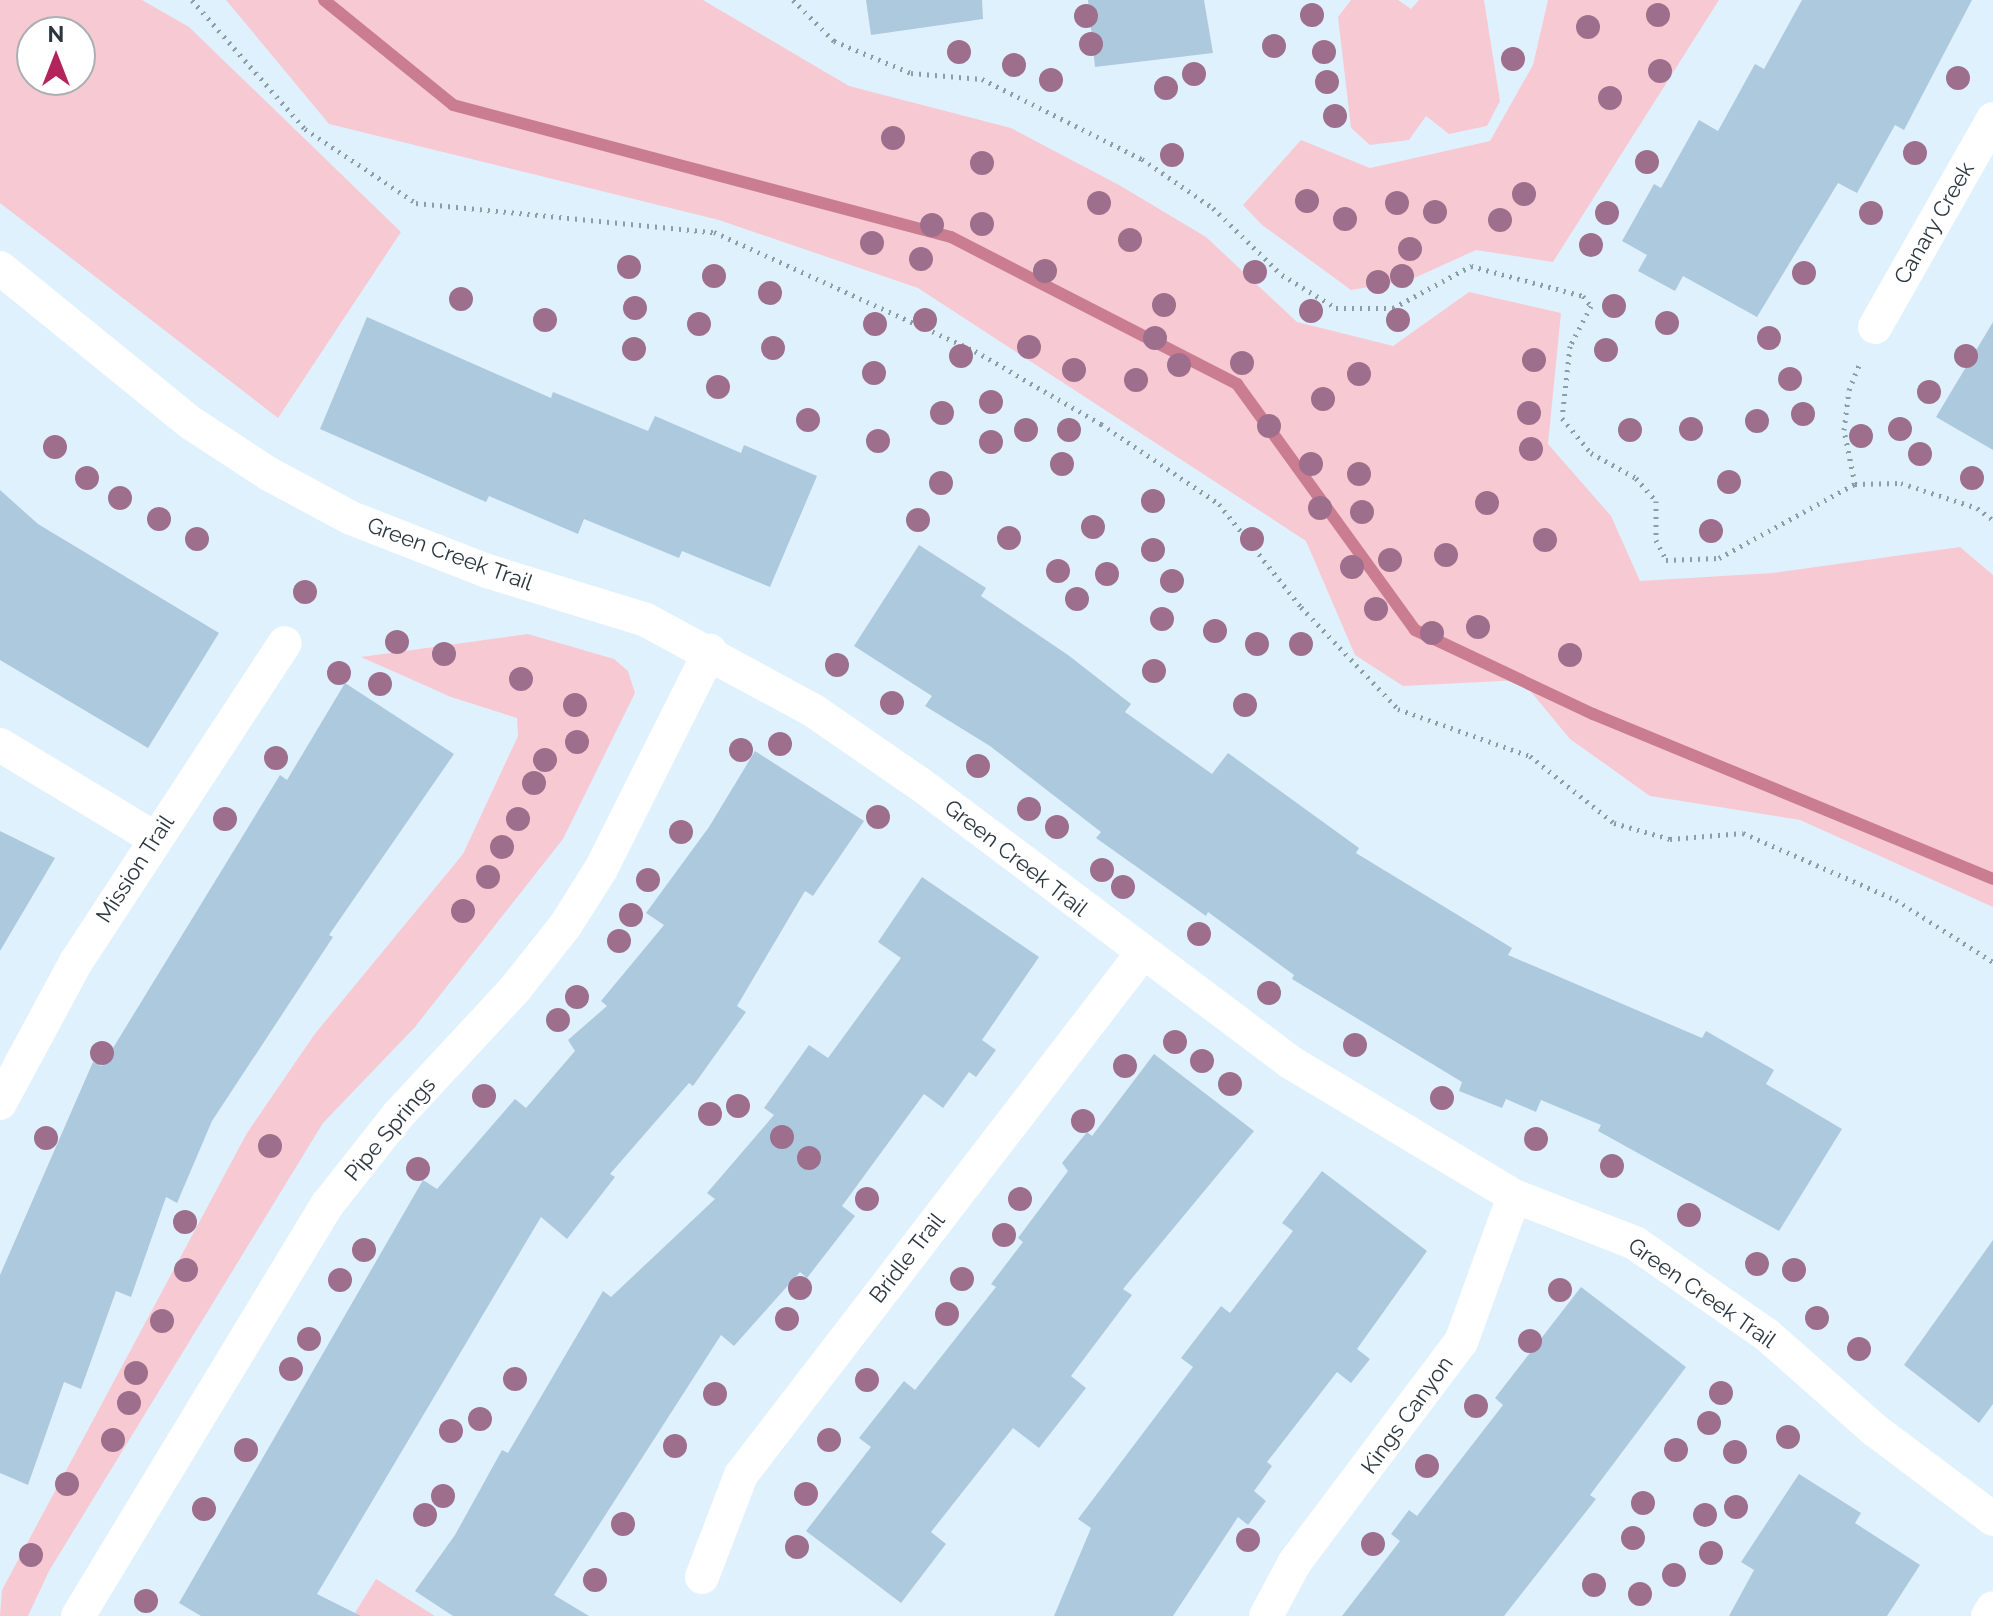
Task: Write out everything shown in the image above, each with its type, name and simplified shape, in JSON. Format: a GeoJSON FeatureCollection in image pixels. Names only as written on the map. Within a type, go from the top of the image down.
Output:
{"type":"FeatureCollection","features":[{"type":"Feature","properties":{"kind":"street","name":"Canary Creek"},"geometry":{"type":"LineString","coordinates":[[1875,327],[1993,119]]}},
{"type":"Feature","properties":{"kind":"street","name":"Green Creek Trail"},"geometry":{"type":"LineString","coordinates":[[0,268],[191,423],[297,489],[364,524],[487,571],[610,606],[710,651],[814,711],[920,784],[1141,955],[1290,1062],[1514,1196],[1635,1243],[1767,1335],[1876,1431],[1993,1519]]}},
{"type":"Feature","properties":{"kind":"street","name":"Mission Trail"},"geometry":{"type":"LineString","coordinates":[[0,1103],[76,962],[154,838],[285,643]]}},
{"type":"Feature","properties":{"kind":"street","name":"Pipe Springs"},"geometry":{"type":"LineString","coordinates":[[78,1616],[327,1205],[398,1115],[515,989],[565,926],[601,869],[710,651]]}},
{"type":"Feature","properties":{"kind":"street"},"geometry":{"type":"LineString","coordinates":[[0,745],[154,838]]}},
{"type":"Feature","properties":{"kind":"street","name":"Bridle Trail"},"geometry":{"type":"LineString","coordinates":[[702,1577],[741,1475],[1141,955]]}},
{"type":"Feature","properties":{"kind":"street","name":"Kings Canyon"},"geometry":{"type":"LineString","coordinates":[[1266,1616],[1295,1562],[1461,1342],[1514,1196]]}},
{"type":"Feature","properties":{"kind":"street"},"geometry":{"type":"LineString","coordinates":[[1988,1616],[1993,1608]]}},
{"type":"Feature","properties":{"kind":"path"},"geometry":{"type":"LineString","coordinates":[[192,0],[305,129],[416,203],[714,232],[975,351],[1101,424],[1219,504],[1301,607],[1398,709],[1530,756],[1614,823],[1670,839],[1743,833],[1896,900],[1993,962]]}},
{"type":"Feature","properties":{"kind":"path"},"geometry":{"type":"LineString","coordinates":[[793,0],[834,41],[911,73],[982,79],[1142,159],[1213,208],[1282,275],[1336,308],[1393,308],[1471,266],[1583,296],[1591,306],[1570,346],[1562,381],[1562,418],[1591,453],[1636,478],[1656,501],[1656,540],[1666,560],[1719,558],[1855,484],[1901,483],[1977,508],[1993,520]]}},
{"type":"Feature","properties":{"kind":"path"},"geometry":{"type":"LineString","coordinates":[[1855,484],[1844,430],[1849,390],[1875,327]]}},
{"type":"Feature","properties":{"kind":"shaded area"},"geometry":{"type":"Polygon","coordinates":[[[0,0],[142,0],[189,27],[401,232],[278,418],[0,203],[0,0]]]}},
{"type":"Feature","properties":{"kind":"shaded area"},"geometry":{"type":"Polygon","coordinates":[[[226,0],[703,0],[849,86],[1011,128],[1119,185],[1206,237],[1297,322],[1393,346],[1469,292],[1561,313],[1548,444],[1611,516],[1640,581],[1772,573],[1960,547],[1993,575],[1993,907],[1800,820],[1650,796],[1570,739],[1521,680],[1403,686],[1355,655],[1306,541],[918,288],[719,220],[329,124],[226,0]]]}},
{"type":"Feature","properties":{"kind":"shaded area"},"geometry":{"type":"Polygon","coordinates":[[[1351,0],[1398,0],[1411,9],[1419,0],[1484,0],[1500,101],[1487,126],[1449,134],[1426,116],[1409,140],[1370,145],[1351,128],[1338,17],[1351,0]]]}},
{"type":"Feature","properties":{"kind":"shaded area"},"geometry":{"type":"Polygon","coordinates":[[[1548,0],[1719,0],[1553,262],[1476,250],[1410,280],[1351,290],[1262,225],[1243,205],[1301,140],[1370,168],[1490,141],[1533,65],[1548,0]]]}},
{"type":"Feature","properties":{"kind":"shaded area"},"geometry":{"type":"Polygon","coordinates":[[[528,634],[614,659],[628,671],[635,693],[563,839],[415,1027],[323,1123],[49,1571],[28,1616],[0,1616],[2,1590],[247,1133],[314,1035],[463,854],[518,736],[517,718],[451,697],[361,657],[528,634]]]}},
{"type":"Feature","properties":{"kind":"shaded area"},"geometry":{"type":"Polygon","coordinates":[[[376,1579],[435,1616],[353,1616],[376,1579]]]}},
{"type":"Feature","properties":{"kind":"building"},"geometry":{"type":"Polygon","coordinates":[[[866,0],[982,0],[983,19],[871,35],[866,0]]]}},
{"type":"Feature","properties":{"kind":"building"},"geometry":{"type":"Polygon","coordinates":[[[1088,0],[1204,0],[1213,53],[1095,67],[1088,0]]]}},
{"type":"Feature","properties":{"kind":"building"},"geometry":{"type":"Polygon","coordinates":[[[1802,0],[1972,0],[1904,130],[1895,125],[1857,193],[1838,183],[1757,317],[1683,276],[1675,291],[1638,271],[1647,255],[1622,241],[1654,184],[1661,188],[1699,120],[1718,131],[1755,64],[1764,69],[1802,0]]]}},
{"type":"Feature","properties":{"kind":"building"},"geometry":{"type":"Polygon","coordinates":[[[367,317],[551,398],[553,392],[648,431],[655,416],[741,453],[744,445],[817,476],[770,587],[682,551],[679,558],[584,519],[578,534],[489,496],[486,502],[320,429],[367,317]]]}},
{"type":"Feature","properties":{"kind":"building"},"geometry":{"type":"Polygon","coordinates":[[[1993,322],[1993,450],[1936,417],[1993,322]]]}},
{"type":"Feature","properties":{"kind":"building"},"geometry":{"type":"Polygon","coordinates":[[[0,490],[38,524],[219,633],[148,748],[0,660],[0,490]]]}},
{"type":"Feature","properties":{"kind":"building"},"geometry":{"type":"Polygon","coordinates":[[[919,545],[986,588],[981,596],[1068,655],[1131,704],[1125,712],[1212,774],[1228,753],[1359,848],[1356,853],[1512,948],[1508,955],[1702,1038],[1706,1031],[1774,1070],[1766,1084],[1842,1129],[1779,1231],[1598,1131],[1601,1125],[1541,1100],[1536,1112],[1506,1099],[1502,1108],[1459,1091],[1462,1082],[1292,979],[1294,975],[1208,912],[1206,916],[1096,838],[1101,832],[990,746],[925,706],[932,696],[854,646],[919,545]]]}},
{"type":"Feature","properties":{"kind":"building"},"geometry":{"type":"Polygon","coordinates":[[[345,683],[454,754],[329,935],[333,937],[212,1121],[177,1203],[166,1197],[131,1297],[116,1291],[81,1389],[64,1382],[28,1485],[0,1473],[0,1275],[93,1062],[102,1066],[280,775],[287,780],[345,683]]]}},
{"type":"Feature","properties":{"kind":"building"},"geometry":{"type":"Polygon","coordinates":[[[755,751],[864,821],[813,896],[805,891],[737,1006],[746,1012],[693,1086],[689,1083],[610,1174],[615,1177],[567,1239],[541,1217],[317,1594],[361,1616],[201,1616],[179,1603],[423,1180],[437,1189],[515,1099],[526,1108],[575,1051],[568,1040],[607,1006],[601,1001],[664,925],[646,913],[709,827],[755,751]]]}},
{"type":"Feature","properties":{"kind":"building"},"geometry":{"type":"Polygon","coordinates":[[[0,831],[55,858],[0,951],[0,831]]]}},
{"type":"Feature","properties":{"kind":"building"},"geometry":{"type":"Polygon","coordinates":[[[922,877],[1039,957],[982,1040],[996,1050],[976,1077],[969,1072],[943,1108],[924,1094],[842,1206],[855,1216],[807,1278],[800,1272],[734,1346],[721,1335],[554,1595],[589,1616],[453,1616],[415,1591],[455,1535],[502,1450],[508,1453],[603,1291],[611,1297],[715,1199],[707,1193],[774,1115],[764,1108],[809,1045],[828,1058],[901,958],[878,942],[922,877]]]}},
{"type":"Feature","properties":{"kind":"building"},"geometry":{"type":"Polygon","coordinates":[[[1154,1054],[1254,1131],[1123,1289],[1132,1295],[1071,1376],[1086,1388],[1039,1448],[1013,1428],[931,1532],[946,1544],[901,1603],[806,1531],[871,1447],[859,1438],[904,1381],[915,1390],[996,1287],[991,1284],[1023,1242],[1018,1238],[1068,1171],[1062,1163],[1087,1132],[1092,1136],[1154,1054]]]}},
{"type":"Feature","properties":{"kind":"building"},"geometry":{"type":"Polygon","coordinates":[[[1322,1171],[1427,1251],[1357,1349],[1370,1359],[1351,1383],[1337,1372],[1267,1462],[1272,1466],[1254,1491],[1266,1501],[1248,1525],[1238,1517],[1173,1616],[1054,1616],[1091,1528],[1078,1519],[1193,1367],[1181,1358],[1221,1306],[1230,1313],[1293,1231],[1282,1223],[1322,1171]]]}},
{"type":"Feature","properties":{"kind":"building"},"geometry":{"type":"Polygon","coordinates":[[[1993,1240],[1993,1404],[1979,1423],[1904,1365],[1993,1240]]]}},
{"type":"Feature","properties":{"kind":"building"},"geometry":{"type":"Polygon","coordinates":[[[1581,1287],[1686,1367],[1590,1495],[1596,1499],[1504,1616],[1342,1616],[1400,1541],[1391,1534],[1409,1510],[1417,1516],[1503,1405],[1495,1398],[1581,1287]]]}},
{"type":"Feature","properties":{"kind":"building"},"geometry":{"type":"Polygon","coordinates":[[[1799,1474],[1861,1513],[1855,1523],[1920,1565],[1887,1616],[1729,1616],[1754,1570],[1741,1562],[1799,1474]]]}},
{"type":"Feature","properties":{"kind":"waterway"},"geometry":{"type":"LineString","coordinates":[[324,0],[453,105],[951,237],[1237,384],[1415,630],[1593,714],[1993,879]]}}]}
